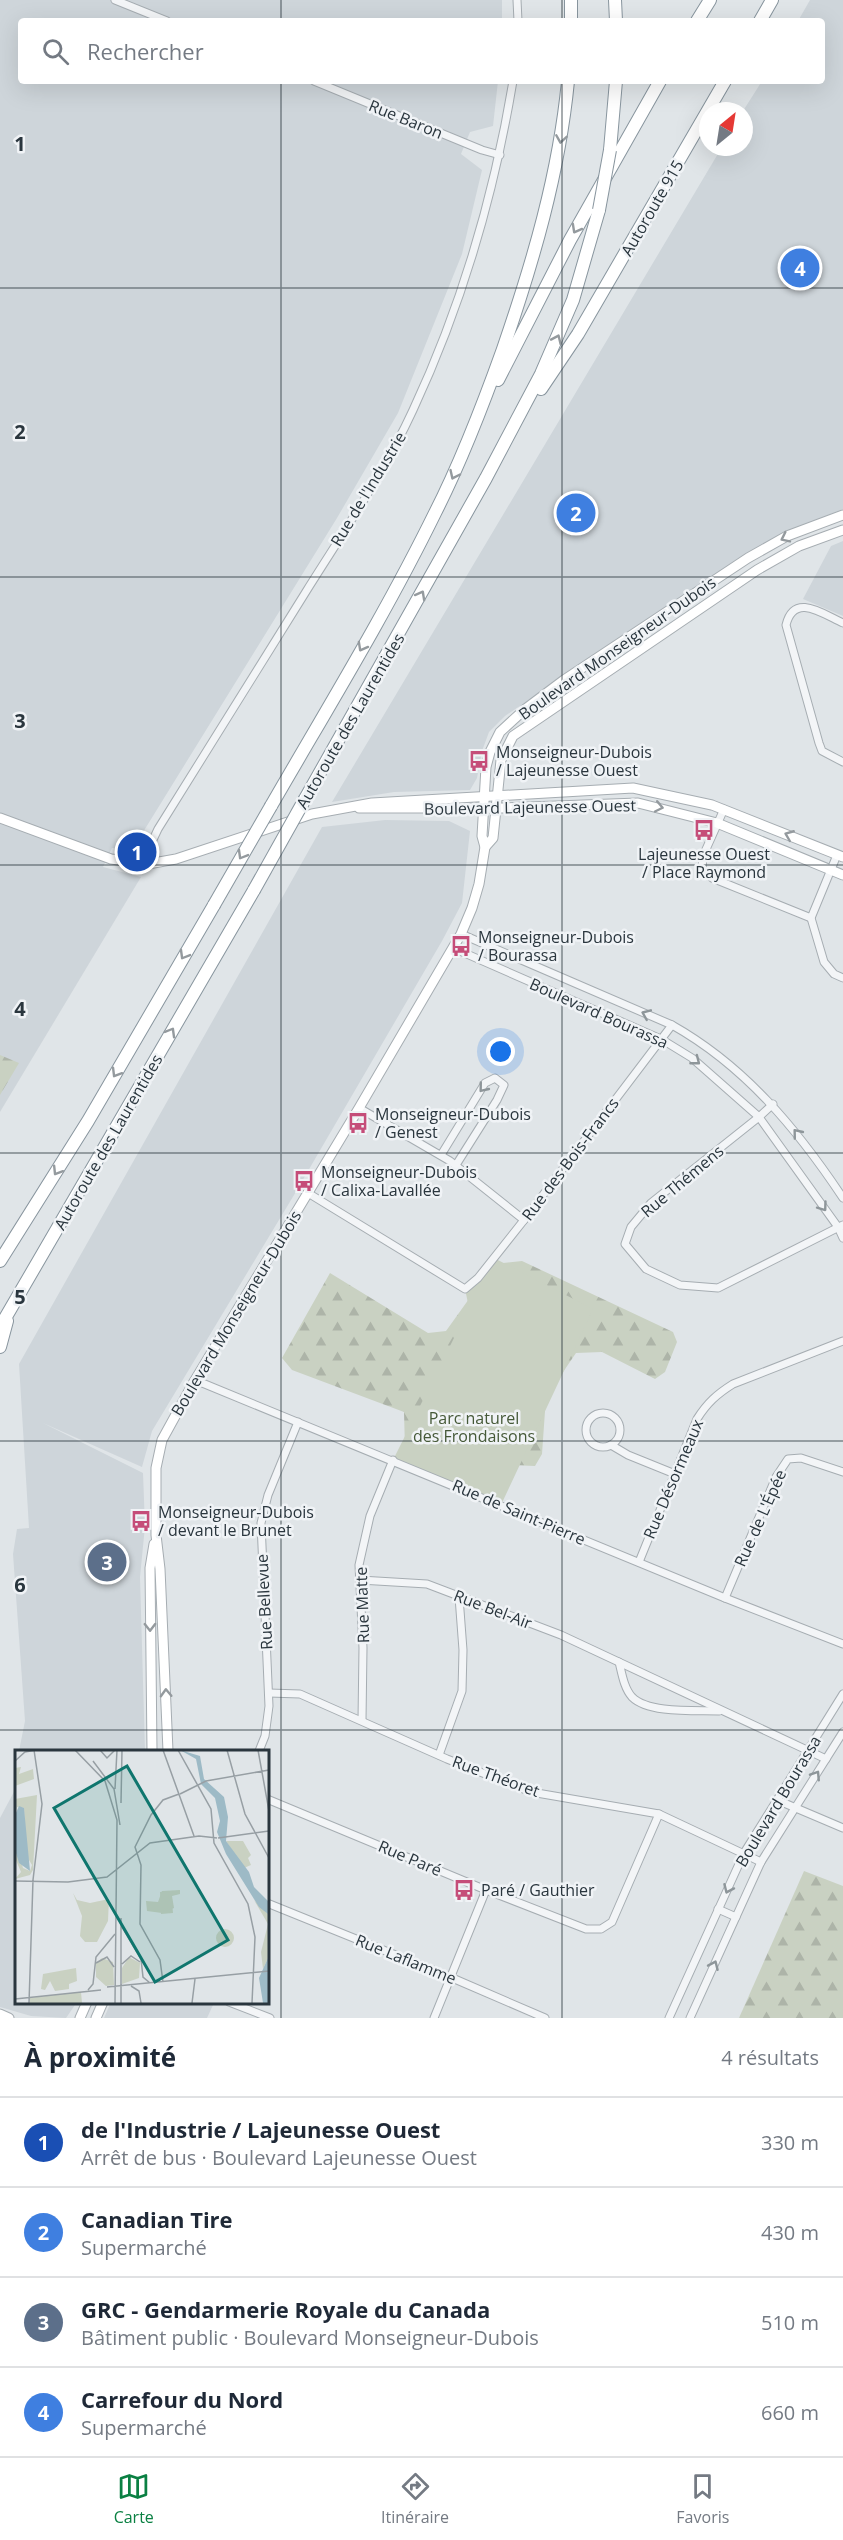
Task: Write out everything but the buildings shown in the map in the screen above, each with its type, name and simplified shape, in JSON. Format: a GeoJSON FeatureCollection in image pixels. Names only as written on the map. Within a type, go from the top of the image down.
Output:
{"type":"FeatureCollection","features":[{"type":"Feature","properties":{"kind":"highway"},"geometry":{"type":"LineString","coordinates":[[571,0],[571,18]]}},
{"type":"Feature","properties":{"kind":"highway"},"geometry":{"type":"LineString","coordinates":[[615,0],[616,18]]}},
{"type":"Feature","properties":{"kind":"highway"},"geometry":{"type":"LineString","coordinates":[[699,18],[710,0]]}},
{"type":"Feature","properties":{"kind":"highway"},"geometry":{"type":"LineString","coordinates":[[762,18],[772,0]]}},
{"type":"Feature","properties":{"kind":"highway","name":"Autoroute des Laurentides"},"geometry":{"type":"LineString","coordinates":[[0,1261],[88,1121],[214,905],[408,565],[436,511],[477,421],[521,297],[546,211],[562,137],[568,84]]}},
{"type":"Feature","properties":{"kind":"highway","name":"Autoroute des Laurentides"},"geometry":{"type":"LineString","coordinates":[[0,1327],[306,799],[513,429],[562,329],[581,275],[599,210],[610,150],[616,84]]}},
{"type":"Feature","properties":{"kind":"highway"},"geometry":{"type":"LineString","coordinates":[[477,421],[575,231],[658,84]]}},
{"type":"Feature","properties":{"kind":"highway","name":"Autoroute 915"},"geometry":{"type":"LineString","coordinates":[[513,429],[578,334],[723,84]]}},
{"type":"Feature","properties":{"kind":"highway"},"geometry":{"type":"LineString","coordinates":[[0,1347],[11,1308]]}},
{"type":"Feature","properties":{"kind":"street"},"geometry":{"type":"LineString","coordinates":[[115,0],[160,18]]}},
{"type":"Feature","properties":{"kind":"street"},"geometry":{"type":"LineString","coordinates":[[517,0],[518,18]]}},
{"type":"Feature","properties":{"kind":"street","name":"Rue Baron"},"geometry":{"type":"LineString","coordinates":[[321,84],[482,150],[500,155]]}},
{"type":"Feature","properties":{"kind":"street","name":"Rue de l'Industrie"},"geometry":{"type":"LineString","coordinates":[[148,864],[150,846],[158,829],[370,490],[402,433],[419,396],[468,269],[489,204],[512,84]]}},
{"type":"Feature","properties":{"kind":"street","name":"Boulevard Monseigneur-Dubois"},"geometry":{"type":"LineString","coordinates":[[168,1750],[160,1569],[156,1535],[155,1486],[159,1453],[167,1430],[195,1380],[360,1108],[460,934],[472,908],[485,848],[482,836],[486,768],[494,742],[500,732],[524,710],[564,680],[748,558],[787,536],[843,515]]}},
{"type":"Feature","properties":{"kind":"street","name":"Boulevard Monseigneur-Dubois"},"geometry":{"type":"LineString","coordinates":[[485,848],[493,838],[501,760],[513,736],[781,555],[843,530]]}},
{"type":"Feature","properties":{"kind":"street"},"geometry":{"type":"LineString","coordinates":[[843,623],[806,606],[798,607],[788,617],[786,625],[822,751],[843,762]]}},
{"type":"Feature","properties":{"kind":"street","name":"Boulevard Lajeunesse Ouest"},"geometry":{"type":"LineString","coordinates":[[0,818],[111,859],[148,864],[176,860],[312,813],[348,807],[397,800],[633,788],[655,791],[724,809],[840,856]]}},
{"type":"Feature","properties":{"kind":"street","name":"Boulevard Lajeunesse Ouest"},"geometry":{"type":"LineString","coordinates":[[348,807],[381,810],[638,803],[717,823],[843,875]]}},
{"type":"Feature","properties":{"kind":"street"},"geometry":{"type":"LineString","coordinates":[[724,809],[701,863],[706,874],[811,918]]}},
{"type":"Feature","properties":{"kind":"street"},"geometry":{"type":"LineString","coordinates":[[840,856],[831,870],[811,918],[824,962],[834,974],[843,978]]}},
{"type":"Feature","properties":{"kind":"street","name":"Boulevard Bourassa"},"geometry":{"type":"LineString","coordinates":[[460,934],[672,1025],[702,1042],[773,1104],[816,1157],[843,1198]]}},
{"type":"Feature","properties":{"kind":"street","name":"Boulevard Bourassa"},"geometry":{"type":"LineString","coordinates":[[453,948],[662,1039],[692,1058],[759,1117],[840,1226],[843,1238]]}},
{"type":"Feature","properties":{"kind":"street","name":"Rue des Bois-Francs"},"geometry":{"type":"LineString","coordinates":[[308,1193],[465,1289],[478,1278],[524,1220],[672,1025]]}},
{"type":"Feature","properties":{"kind":"street"},"geometry":{"type":"LineString","coordinates":[[441,1155],[485,1083],[495,1078],[504,1085],[456,1165]]}},
{"type":"Feature","properties":{"kind":"street","name":"Rue Thémens"},"geometry":{"type":"LineString","coordinates":[[773,1104],[651,1203],[631,1227],[625,1244],[646,1269],[680,1285],[718,1288],[840,1226]]}},
{"type":"Feature","properties":{"kind":"street"},"geometry":{"type":"LineString","coordinates":[[360,1108],[456,1165],[524,1220]]}},
{"type":"Feature","properties":{"kind":"street","name":"Rue Désormeaux"},"geometry":{"type":"LineString","coordinates":[[639,1562],[697,1419],[716,1394],[733,1384],[843,1341]]}},
{"type":"Feature","properties":{"kind":"street","name":"Rue de Saint-Pierre"},"geometry":{"type":"LineString","coordinates":[[195,1380],[725,1598],[843,1644]]}},
{"type":"Feature","properties":{"kind":"street"},"geometry":{"type":"LineString","coordinates":[[611,1444],[618,1437],[617,1421],[604,1413],[594,1415],[587,1424],[587,1436],[590,1441],[600,1447],[611,1444],[628,1455],[675,1474]]}},
{"type":"Feature","properties":{"kind":"street","name":"Rue Bellevue"},"geometry":{"type":"LineString","coordinates":[[259,1750],[267,1724],[269,1693],[261,1523],[268,1496],[298,1422]]}},
{"type":"Feature","properties":{"kind":"street","name":"Rue de L'Épée"},"geometry":{"type":"LineString","coordinates":[[725,1598],[776,1477],[788,1459],[801,1458],[843,1472]]}},
{"type":"Feature","properties":{"kind":"street","name":"Rue Matte"},"geometry":{"type":"LineString","coordinates":[[362,1720],[363,1648],[359,1564],[370,1516],[393,1460]]}},
{"type":"Feature","properties":{"kind":"street","name":"Boulevard Monseigneur-Dubois"},"geometry":{"type":"LineString","coordinates":[[152,1750],[150,1568],[156,1535]]}},
{"type":"Feature","properties":{"kind":"street","name":"Rue Bel-Air"},"geometry":{"type":"LineString","coordinates":[[360,1581],[427,1584],[561,1635],[826,1759]]}},
{"type":"Feature","properties":{"kind":"street"},"geometry":{"type":"LineString","coordinates":[[439,1755],[462,1690],[463,1650],[459,1597]]}},
{"type":"Feature","properties":{"kind":"street","name":"Rue Bel-Air"},"geometry":{"type":"LineString","coordinates":[[619,1662],[624,1682],[631,1696],[643,1705],[722,1711]]}},
{"type":"Feature","properties":{"kind":"street","name":"Rue Théoret"},"geometry":{"type":"LineString","coordinates":[[269,1693],[300,1694],[439,1755],[531,1792],[659,1814],[761,1862]]}},
{"type":"Feature","properties":{"kind":"street","name":"Boulevard Bourassa"},"geometry":{"type":"LineString","coordinates":[[669,2018],[744,1854],[843,1694]]}},
{"type":"Feature","properties":{"kind":"street","name":"Boulevard Bourassa"},"geometry":{"type":"LineString","coordinates":[[690,2018],[761,1862],[843,1732]]}},
{"type":"Feature","properties":{"kind":"street","name":"Rue Paré"},"geometry":{"type":"LineString","coordinates":[[268,1799],[586,1929],[601,1929],[612,1922],[659,1814]]}},
{"type":"Feature","properties":{"kind":"street"},"geometry":{"type":"LineString","coordinates":[[777,1800],[843,1828]]}},
{"type":"Feature","properties":{"kind":"street"},"geometry":{"type":"LineString","coordinates":[[434,2018],[486,1890]]}},
{"type":"Feature","properties":{"kind":"street","name":"Rue Laflamme"},"geometry":{"type":"LineString","coordinates":[[268,1903],[545,2018]]}},
{"type":"Feature","properties":{"kind":"street"},"geometry":{"type":"LineString","coordinates":[[718,1909],[736,1917]]}},
{"type":"Feature","properties":{"kind":"street"},"geometry":{"type":"LineString","coordinates":[[80,2018],[86,2003]]}},
{"type":"Feature","properties":{"kind":"street"},"geometry":{"type":"LineString","coordinates":[[96,2018],[102,2003]]}},
{"type":"Feature","properties":{"kind":"street"},"geometry":{"type":"LineString","coordinates":[[234,2003],[270,2018]]}},
{"type":"Feature","properties":{"kind":"street"},"geometry":{"type":"LineString","coordinates":[[0,2014],[9,2018]]}},
{"type":"Feature","properties":{"kind":"shaded area"},"geometry":{"type":"Polygon","coordinates":[[[0,0],[502,0],[502,18],[18,18],[18,84],[498,84],[493,126],[470,132],[461,154],[482,170],[462,254],[398,413],[337,518],[132,850],[112,848],[103,867],[141,877],[0,1112],[0,0]]]}},
{"type":"Feature","properties":{"kind":"shaded area"},"geometry":{"type":"Polygon","coordinates":[[[810,0],[843,0],[843,509],[789,531],[739,558],[505,716],[489,732],[482,751],[477,778],[470,790],[394,792],[332,802],[717,156],[753,156],[753,102],[749,102],[760,84],[825,84],[825,18],[800,18],[810,0]]]}},
{"type":"Feature","properties":{"kind":"shaded area"},"geometry":{"type":"Polygon","coordinates":[[[843,541],[843,616],[803,599],[831,546],[843,541]]]}},
{"type":"Feature","properties":{"kind":"shaded area"},"geometry":{"type":"Polygon","coordinates":[[[385,820],[449,821],[470,831],[462,903],[294,1195],[152,1431],[142,1467],[43,1423],[143,1473],[145,1526],[140,1577],[145,1750],[19,1750],[25,1721],[13,1554],[17,1529],[29,1528],[19,1364],[322,827],[385,820]]]}},
{"type":"Feature","properties":{"kind":"shaded area"},"geometry":{"type":"Polygon","coordinates":[[[15,1790],[15,2003],[76,2003],[66,2018],[31,2016],[0,2007],[0,1818],[15,1790]]]}},
{"type":"Feature","properties":{"kind":"shaded area"},"geometry":{"type":"Polygon","coordinates":[[[111,2003],[208,2003],[213,2005],[207,2018],[104,2018],[111,2003]]]}},
{"type":"Feature","properties":{"kind":"green space"},"geometry":{"type":"Polygon","coordinates":[[[0,1055],[19,1063],[0,1095],[0,1055]]]}},
{"type":"Feature","properties":{"kind":"green space","name":"Parc naturel des Frondaisons"},"geometry":{"type":"Polygon","coordinates":[[[494,1258],[593,1309],[501,1505],[393,1460],[469,1308],[465,1289],[494,1258]]]}},
{"type":"Feature","properties":{"kind":"green space"},"geometry":{"type":"Polygon","coordinates":[[[522,1261],[673,1332],[677,1342],[665,1372],[655,1379],[602,1352],[576,1353],[546,1397],[542,1454],[535,1466],[511,1465],[405,1450],[404,1412],[292,1370],[282,1358],[330,1273],[428,1333],[446,1331],[494,1264],[522,1261]]]}},
{"type":"Feature","properties":{"kind":"green space"},"geometry":{"type":"Polygon","coordinates":[[[804,1871],[843,1886],[843,2018],[739,2018],[804,1871]]]}},
{"type":"Feature","properties":{"kind":"place","name":"Carrefour du Nord"},"geometry":{"type":"Point","coordinates":[800,268]}},
{"type":"Feature","properties":{"kind":"place","name":"Canadian Tire"},"geometry":{"type":"Point","coordinates":[576,513]}},
{"type":"Feature","properties":{"kind":"place","name":"Monseigneur-Dubois / Lajeunesse Ouest"},"geometry":{"type":"Point","coordinates":[479,761]}},
{"type":"Feature","properties":{"kind":"place","name":"Lajeunesse Ouest / Place Raymond"},"geometry":{"type":"Point","coordinates":[704,830]}},
{"type":"Feature","properties":{"kind":"place","name":"de l'Industrie / Lajeunesse Ouest"},"geometry":{"type":"Point","coordinates":[137,852]}},
{"type":"Feature","properties":{"kind":"place","name":"Monseigneur-Dubois / Bourassa"},"geometry":{"type":"Point","coordinates":[461,946]}},
{"type":"Feature","properties":{"kind":"place","name":"Monseigneur-Dubois / Genest"},"geometry":{"type":"Point","coordinates":[358,1123]}},
{"type":"Feature","properties":{"kind":"place","name":"Monseigneur-Dubois / Calixa-Lavallée"},"geometry":{"type":"Point","coordinates":[304,1181]}},
{"type":"Feature","properties":{"kind":"place","name":"Monseigneur-Dubois / devant le Brunet"},"geometry":{"type":"Point","coordinates":[141,1521]}},
{"type":"Feature","properties":{"kind":"place","name":"GRC - Gendarmerie Royale du Canada"},"geometry":{"type":"Point","coordinates":[107,1562]}},
{"type":"Feature","properties":{"kind":"place","name":"Paré / Gauthier"},"geometry":{"type":"Point","coordinates":[464,1890]}}]}
